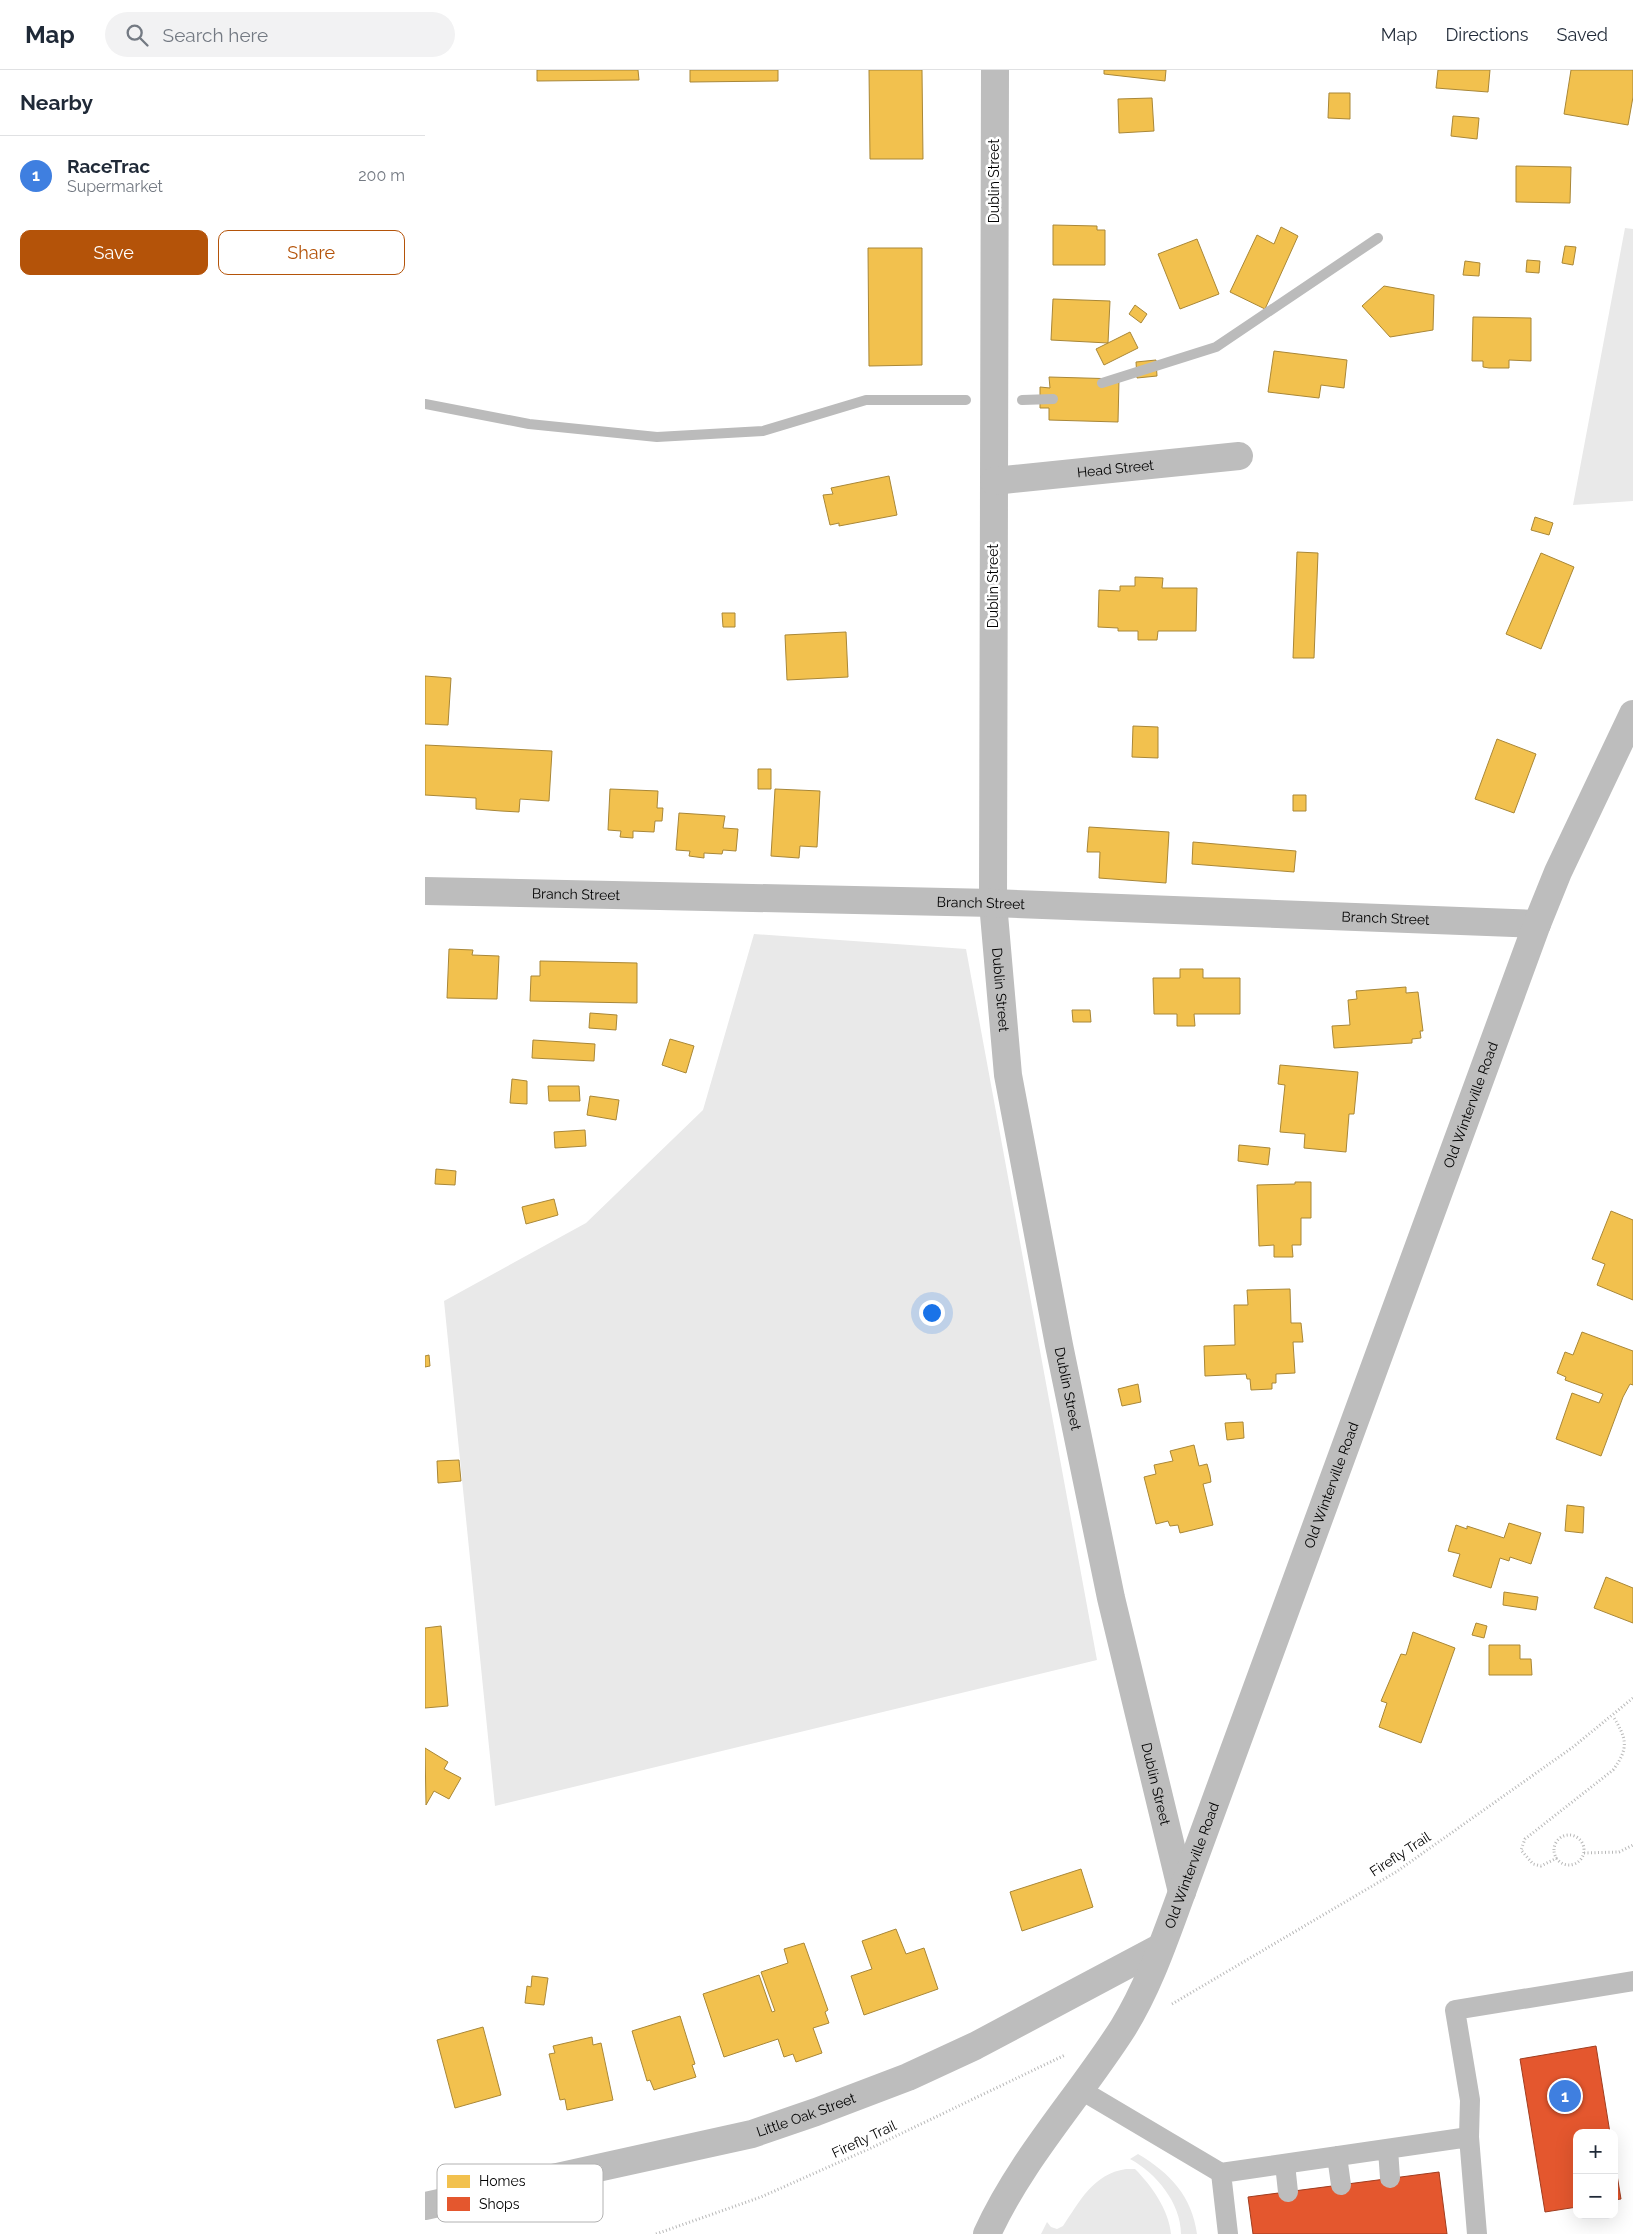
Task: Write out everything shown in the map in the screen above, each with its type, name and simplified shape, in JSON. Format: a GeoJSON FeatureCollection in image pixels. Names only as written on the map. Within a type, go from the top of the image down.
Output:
{"type":"FeatureCollection","features":[{"type":"Feature","properties":{"kind":"street","name":"Dublin Street"},"geometry":{"type":"LineString","coordinates":[[995,70],[993,903],[1009,1074],[1022,1153],[1111,1598],[1183,1892]]}},
{"type":"Feature","properties":{"kind":"street","name":"Head Street"},"geometry":{"type":"LineString","coordinates":[[994,481],[1239,456]]}},
{"type":"Feature","properties":{"kind":"street","name":"Old Winterville Road"},"geometry":{"type":"LineString","coordinates":[[987,2234],[996,2213],[1018,2177],[1081,2090],[1139,2000],[1183,1892],[1537,924],[1558,872],[1633,714]]}},
{"type":"Feature","properties":{"kind":"street","name":"Branch Street"},"geometry":{"type":"LineString","coordinates":[[425,891],[993,903],[1537,924]]}},
{"type":"Feature","properties":{"kind":"street","name":"Little Oak Street"},"geometry":{"type":"LineString","coordinates":[[603,2167],[752,2134],[908,2077],[975,2046],[1161,1947]]}},
{"type":"Feature","properties":{"kind":"lane"},"geometry":{"type":"LineString","coordinates":[[1477,2234],[1469,2137],[1470,2100],[1455,2010],[1633,1981]]}},
{"type":"Feature","properties":{"kind":"lane"},"geometry":{"type":"LineString","coordinates":[[1081,2090],[1221,2173],[1469,2137]]}},
{"type":"Feature","properties":{"kind":"lane"},"geometry":{"type":"LineString","coordinates":[[1388,2149],[1390,2178]]}},
{"type":"Feature","properties":{"kind":"lane"},"geometry":{"type":"LineString","coordinates":[[1337,2156],[1341,2185]]}},
{"type":"Feature","properties":{"kind":"lane"},"geometry":{"type":"LineString","coordinates":[[1285,2164],[1288,2192]]}},
{"type":"Feature","properties":{"kind":"lane"},"geometry":{"type":"LineString","coordinates":[[1221,2173],[1228,2234]]}},
{"type":"Feature","properties":{"kind":"path","name":"Firefly Trail"},"geometry":{"type":"LineString","coordinates":[[1165,2007],[1396,1872],[1459,1829],[1613,1716],[1633,1698]]}},
{"type":"Feature","properties":{"kind":"path"},"geometry":{"type":"LineString","coordinates":[[1557,1858],[1541,1866],[1533,1864],[1521,1850],[1525,1839],[1613,1770],[1621,1759],[1625,1744],[1624,1734],[1613,1716]]}},
{"type":"Feature","properties":{"kind":"path"},"geometry":{"type":"LineString","coordinates":[[1566,1835],[1578,1837],[1583,1843],[1584,1853],[1579,1862],[1573,1865],[1565,1864],[1557,1858],[1555,1845],[1566,1835]]}},
{"type":"Feature","properties":{"kind":"path"},"geometry":{"type":"LineString","coordinates":[[1584,1853],[1619,1852],[1633,1845]]}},
{"type":"Feature","properties":{"kind":"path","name":"Firefly Trail"},"geometry":{"type":"LineString","coordinates":[[656,2234],[761,2197],[871,2148],[1067,2054]]}},
{"type":"Feature","properties":{"kind":"shaded area"},"geometry":{"type":"Polygon","coordinates":[[[1625,228],[1633,229],[1633,501],[1573,505],[1625,228]]]}},
{"type":"Feature","properties":{"kind":"shaded area"},"geometry":{"type":"Polygon","coordinates":[[[754,934],[966,949],[1097,1660],[495,1806],[444,1301],[586,1223],[703,1110],[754,934]]]}},
{"type":"Feature","properties":{"kind":"shaded area"},"geometry":{"type":"Polygon","coordinates":[[[1138,2154],[1160,2169],[1178,2187],[1190,2208],[1197,2234],[1181,2234],[1180,2222],[1172,2200],[1149,2172],[1130,2159],[1138,2154]]]}},
{"type":"Feature","properties":{"kind":"shaded area"},"geometry":{"type":"Polygon","coordinates":[[[1126,2169],[1135,2169],[1153,2190],[1167,2216],[1171,2234],[1041,2234],[1047,2222],[1051,2227],[1057,2229],[1063,2226],[1082,2198],[1105,2176],[1126,2169]]]}},
{"type":"Feature","properties":{"kind":"building: Homes"},"geometry":{"type":"Polygon","coordinates":[[[537,70],[638,70],[639,80],[537,81],[537,70]]]}},
{"type":"Feature","properties":{"kind":"building: Homes"},"geometry":{"type":"Polygon","coordinates":[[[690,70],[778,70],[778,81],[690,82],[690,70]]]}},
{"type":"Feature","properties":{"kind":"building: Homes"},"geometry":{"type":"Polygon","coordinates":[[[869,70],[922,70],[923,159],[870,159],[869,70]]]}},
{"type":"Feature","properties":{"kind":"building: Homes"},"geometry":{"type":"Polygon","coordinates":[[[1104,70],[1166,70],[1165,81],[1104,74],[1104,70]]]}},
{"type":"Feature","properties":{"kind":"building: Homes"},"geometry":{"type":"Polygon","coordinates":[[[1438,70],[1490,70],[1488,92],[1436,88],[1438,70]]]}},
{"type":"Feature","properties":{"kind":"building: Homes"},"geometry":{"type":"Polygon","coordinates":[[[1571,70],[1633,70],[1633,97],[1628,125],[1564,114],[1571,70]]]}},
{"type":"Feature","properties":{"kind":"building: Homes"},"geometry":{"type":"Polygon","coordinates":[[[1329,93],[1350,93],[1350,119],[1328,118],[1329,93]]]}},
{"type":"Feature","properties":{"kind":"building: Homes"},"geometry":{"type":"Polygon","coordinates":[[[1152,98],[1154,131],[1119,133],[1118,99],[1152,98]]]}},
{"type":"Feature","properties":{"kind":"building: Homes"},"geometry":{"type":"Polygon","coordinates":[[[1453,116],[1479,118],[1477,139],[1451,136],[1453,116]]]}},
{"type":"Feature","properties":{"kind":"building: Homes"},"geometry":{"type":"Polygon","coordinates":[[[1516,166],[1571,167],[1570,203],[1516,202],[1516,166]]]}},
{"type":"Feature","properties":{"kind":"building: Homes"},"geometry":{"type":"Polygon","coordinates":[[[1053,225],[1097,226],[1097,230],[1105,230],[1105,265],[1053,265],[1053,225]]]}},
{"type":"Feature","properties":{"kind":"building: Homes"},"geometry":{"type":"Polygon","coordinates":[[[1281,227],[1298,236],[1265,309],[1230,292],[1257,235],[1274,244],[1281,227]]]}},
{"type":"Feature","properties":{"kind":"building: Homes"},"geometry":{"type":"Polygon","coordinates":[[[1197,239],[1219,294],[1180,309],[1158,254],[1197,239]]]}},
{"type":"Feature","properties":{"kind":"building: Homes"},"geometry":{"type":"Polygon","coordinates":[[[1565,246],[1576,247],[1573,265],[1562,263],[1565,246]]]}},
{"type":"Feature","properties":{"kind":"building: Homes"},"geometry":{"type":"Polygon","coordinates":[[[868,248],[922,248],[922,365],[869,366],[868,248]]]}},
{"type":"Feature","properties":{"kind":"building: Homes"},"geometry":{"type":"Polygon","coordinates":[[[1527,260],[1540,261],[1539,273],[1526,272],[1527,260]]]}},
{"type":"Feature","properties":{"kind":"building: Homes"},"geometry":{"type":"Polygon","coordinates":[[[1465,261],[1480,263],[1479,276],[1463,275],[1465,261]]]}},
{"type":"Feature","properties":{"kind":"building: Homes"},"geometry":{"type":"Polygon","coordinates":[[[1384,286],[1434,295],[1433,330],[1390,337],[1362,306],[1384,286]]]}},
{"type":"Feature","properties":{"kind":"building: Homes"},"geometry":{"type":"Polygon","coordinates":[[[1053,299],[1110,301],[1108,343],[1051,340],[1053,299]]]}},
{"type":"Feature","properties":{"kind":"building: Homes"},"geometry":{"type":"Polygon","coordinates":[[[1135,305],[1147,314],[1141,323],[1129,314],[1135,305]]]}},
{"type":"Feature","properties":{"kind":"building: Homes"},"geometry":{"type":"Polygon","coordinates":[[[1473,317],[1531,318],[1531,361],[1509,360],[1509,368],[1489,368],[1483,367],[1483,361],[1472,361],[1473,317]]]}},
{"type":"Feature","properties":{"kind":"building: Homes"},"geometry":{"type":"Polygon","coordinates":[[[1130,332],[1138,348],[1104,365],[1096,349],[1130,332]]]}},
{"type":"Feature","properties":{"kind":"building: Homes"},"geometry":{"type":"Polygon","coordinates":[[[1274,351],[1347,360],[1344,388],[1321,385],[1319,398],[1268,392],[1274,351]]]}},
{"type":"Feature","properties":{"kind":"building: Homes"},"geometry":{"type":"Polygon","coordinates":[[[1156,360],[1157,376],[1137,378],[1136,362],[1156,360]]]}},
{"type":"Feature","properties":{"kind":"building: Homes"},"geometry":{"type":"Polygon","coordinates":[[[1049,377],[1119,379],[1118,422],[1049,420],[1049,408],[1040,408],[1040,387],[1050,388],[1049,377]]]}},
{"type":"Feature","properties":{"kind":"building: Homes"},"geometry":{"type":"Polygon","coordinates":[[[889,476],[897,515],[839,526],[839,523],[830,525],[823,495],[833,494],[831,488],[889,476]]]}},
{"type":"Feature","properties":{"kind":"building: Homes"},"geometry":{"type":"Polygon","coordinates":[[[1535,517],[1553,523],[1549,535],[1531,530],[1535,517]]]}},
{"type":"Feature","properties":{"kind":"building: Homes"},"geometry":{"type":"Polygon","coordinates":[[[1297,552],[1318,553],[1314,658],[1293,658],[1297,552]]]}},
{"type":"Feature","properties":{"kind":"building: Homes"},"geometry":{"type":"Polygon","coordinates":[[[1541,553],[1574,567],[1541,649],[1506,634],[1541,553]]]}},
{"type":"Feature","properties":{"kind":"building: Homes"},"geometry":{"type":"Polygon","coordinates":[[[1135,577],[1163,578],[1162,588],[1197,588],[1196,631],[1158,631],[1157,640],[1138,640],[1138,631],[1118,631],[1118,628],[1098,627],[1099,590],[1120,591],[1120,586],[1135,586],[1135,577]]]}},
{"type":"Feature","properties":{"kind":"building: Homes"},"geometry":{"type":"Polygon","coordinates":[[[722,613],[735,613],[735,627],[723,627],[722,613]]]}},
{"type":"Feature","properties":{"kind":"building: Homes"},"geometry":{"type":"Polygon","coordinates":[[[846,632],[848,677],[787,680],[785,635],[846,632]]]}},
{"type":"Feature","properties":{"kind":"building: Homes"},"geometry":{"type":"Polygon","coordinates":[[[425,676],[451,678],[448,725],[425,724],[425,676]]]}},
{"type":"Feature","properties":{"kind":"building: Homes"},"geometry":{"type":"Polygon","coordinates":[[[1133,726],[1158,727],[1158,758],[1132,757],[1133,726]]]}},
{"type":"Feature","properties":{"kind":"building: Homes"},"geometry":{"type":"Polygon","coordinates":[[[1497,739],[1536,754],[1514,813],[1475,799],[1497,739]]]}},
{"type":"Feature","properties":{"kind":"building: Homes"},"geometry":{"type":"Polygon","coordinates":[[[425,745],[552,751],[549,801],[520,799],[519,812],[476,809],[476,798],[425,795],[425,745]]]}},
{"type":"Feature","properties":{"kind":"building: Homes"},"geometry":{"type":"Polygon","coordinates":[[[758,769],[771,769],[771,789],[758,789],[758,769]]]}},
{"type":"Feature","properties":{"kind":"building: Homes"},"geometry":{"type":"Polygon","coordinates":[[[610,789],[658,791],[657,808],[663,808],[662,821],[655,821],[654,832],[633,831],[633,838],[620,837],[621,831],[608,830],[610,789]]]}},
{"type":"Feature","properties":{"kind":"building: Homes"},"geometry":{"type":"Polygon","coordinates":[[[775,789],[820,791],[817,847],[800,846],[799,858],[771,856],[775,789]]]}},
{"type":"Feature","properties":{"kind":"building: Homes"},"geometry":{"type":"Polygon","coordinates":[[[1293,795],[1306,795],[1306,811],[1293,811],[1293,795]]]}},
{"type":"Feature","properties":{"kind":"building: Homes"},"geometry":{"type":"Polygon","coordinates":[[[679,813],[725,816],[723,828],[738,829],[736,851],[723,850],[722,854],[704,853],[704,858],[689,856],[690,851],[676,850],[679,813]]]}},
{"type":"Feature","properties":{"kind":"building: Homes"},"geometry":{"type":"Polygon","coordinates":[[[1089,827],[1169,832],[1166,883],[1099,878],[1100,852],[1087,852],[1089,827]]]}},
{"type":"Feature","properties":{"kind":"building: Homes"},"geometry":{"type":"Polygon","coordinates":[[[1193,842],[1296,851],[1294,872],[1192,864],[1193,842]]]}},
{"type":"Feature","properties":{"kind":"building: Homes"},"geometry":{"type":"Polygon","coordinates":[[[449,949],[473,950],[472,955],[499,956],[497,999],[447,998],[449,949]]]}},
{"type":"Feature","properties":{"kind":"building: Homes"},"geometry":{"type":"Polygon","coordinates":[[[540,961],[637,963],[637,1003],[530,1001],[531,976],[540,976],[540,961]]]}},
{"type":"Feature","properties":{"kind":"building: Homes"},"geometry":{"type":"Polygon","coordinates":[[[1180,969],[1203,969],[1203,978],[1240,978],[1240,1014],[1194,1014],[1195,1026],[1177,1026],[1177,1014],[1154,1014],[1153,978],[1180,978],[1180,969]]]}},
{"type":"Feature","properties":{"kind":"building: Homes"},"geometry":{"type":"Polygon","coordinates":[[[1406,987],[1406,993],[1418,992],[1423,1031],[1420,1031],[1421,1038],[1412,1039],[1412,1043],[1334,1048],[1332,1026],[1350,1025],[1348,1000],[1357,999],[1356,991],[1406,987]]]}},
{"type":"Feature","properties":{"kind":"building: Homes"},"geometry":{"type":"Polygon","coordinates":[[[1072,1010],[1090,1010],[1091,1022],[1073,1022],[1072,1010]]]}},
{"type":"Feature","properties":{"kind":"building: Homes"},"geometry":{"type":"Polygon","coordinates":[[[590,1013],[617,1015],[616,1030],[589,1028],[590,1013]]]}},
{"type":"Feature","properties":{"kind":"building: Homes"},"geometry":{"type":"Polygon","coordinates":[[[670,1039],[694,1046],[686,1073],[662,1065],[670,1039]]]}},
{"type":"Feature","properties":{"kind":"building: Homes"},"geometry":{"type":"Polygon","coordinates":[[[533,1040],[595,1044],[594,1061],[532,1058],[533,1040]]]}},
{"type":"Feature","properties":{"kind":"building: Homes"},"geometry":{"type":"Polygon","coordinates":[[[1280,1065],[1358,1072],[1354,1114],[1349,1114],[1346,1152],[1304,1148],[1305,1134],[1280,1132],[1285,1085],[1278,1084],[1280,1065]]]}},
{"type":"Feature","properties":{"kind":"building: Homes"},"geometry":{"type":"Polygon","coordinates":[[[512,1079],[527,1081],[527,1104],[510,1103],[512,1079]]]}},
{"type":"Feature","properties":{"kind":"building: Homes"},"geometry":{"type":"Polygon","coordinates":[[[548,1086],[579,1086],[580,1101],[549,1101],[548,1086]]]}},
{"type":"Feature","properties":{"kind":"building: Homes"},"geometry":{"type":"Polygon","coordinates":[[[590,1096],[619,1100],[616,1120],[587,1115],[590,1096]]]}},
{"type":"Feature","properties":{"kind":"building: Homes"},"geometry":{"type":"Polygon","coordinates":[[[585,1130],[586,1146],[555,1148],[554,1132],[585,1130]]]}},
{"type":"Feature","properties":{"kind":"building: Homes"},"geometry":{"type":"Polygon","coordinates":[[[1239,1145],[1270,1148],[1268,1165],[1238,1161],[1239,1145]]]}},
{"type":"Feature","properties":{"kind":"building: Homes"},"geometry":{"type":"Polygon","coordinates":[[[436,1169],[456,1171],[455,1185],[435,1184],[436,1169]]]}},
{"type":"Feature","properties":{"kind":"building: Homes"},"geometry":{"type":"Polygon","coordinates":[[[1295,1182],[1311,1182],[1311,1218],[1301,1218],[1301,1245],[1292,1245],[1293,1257],[1274,1257],[1274,1245],[1259,1246],[1257,1185],[1295,1184],[1295,1182]]]}},
{"type":"Feature","properties":{"kind":"building: Homes"},"geometry":{"type":"Polygon","coordinates":[[[554,1199],[558,1215],[526,1224],[522,1207],[554,1199]]]}},
{"type":"Feature","properties":{"kind":"building: Homes"},"geometry":{"type":"Polygon","coordinates":[[[1611,1211],[1633,1220],[1633,1300],[1597,1285],[1605,1264],[1592,1259],[1611,1211]]]}},
{"type":"Feature","properties":{"kind":"building: Homes"},"geometry":{"type":"Polygon","coordinates":[[[1290,1289],[1291,1323],[1301,1323],[1303,1342],[1293,1342],[1295,1373],[1276,1374],[1276,1383],[1272,1383],[1272,1389],[1251,1390],[1250,1379],[1247,1379],[1246,1374],[1205,1376],[1204,1346],[1235,1345],[1234,1305],[1248,1305],[1247,1290],[1290,1289]]]}},
{"type":"Feature","properties":{"kind":"building: Homes"},"geometry":{"type":"Polygon","coordinates":[[[1582,1332],[1633,1351],[1633,1385],[1630,1384],[1623,1397],[1601,1456],[1556,1439],[1572,1393],[1599,1403],[1603,1394],[1565,1380],[1566,1377],[1557,1373],[1565,1352],[1573,1355],[1582,1332]]]}},
{"type":"Feature","properties":{"kind":"building: Homes"},"geometry":{"type":"Polygon","coordinates":[[[429,1355],[430,1366],[425,1367],[425,1356],[429,1355]]]}},
{"type":"Feature","properties":{"kind":"building: Homes"},"geometry":{"type":"Polygon","coordinates":[[[1138,1384],[1141,1402],[1122,1406],[1118,1389],[1138,1384]]]}},
{"type":"Feature","properties":{"kind":"building: Homes"},"geometry":{"type":"Polygon","coordinates":[[[1243,1422],[1244,1438],[1227,1440],[1225,1423],[1243,1422]]]}},
{"type":"Feature","properties":{"kind":"building: Homes"},"geometry":{"type":"Polygon","coordinates":[[[1194,1445],[1199,1466],[1207,1464],[1210,1475],[1211,1482],[1203,1484],[1213,1525],[1180,1533],[1178,1525],[1170,1526],[1168,1521],[1156,1524],[1144,1477],[1156,1474],[1154,1465],[1173,1461],[1170,1451],[1194,1445]]]}},
{"type":"Feature","properties":{"kind":"building: Homes"},"geometry":{"type":"Polygon","coordinates":[[[459,1460],[461,1481],[438,1483],[437,1461],[459,1460]]]}},
{"type":"Feature","properties":{"kind":"building: Homes"},"geometry":{"type":"Polygon","coordinates":[[[1567,1505],[1584,1507],[1583,1533],[1565,1531],[1567,1505]]]}},
{"type":"Feature","properties":{"kind":"building: Homes"},"geometry":{"type":"Polygon","coordinates":[[[1509,1523],[1541,1533],[1531,1564],[1510,1557],[1509,1561],[1500,1558],[1491,1588],[1453,1576],[1460,1554],[1448,1551],[1456,1525],[1467,1529],[1467,1526],[1504,1538],[1509,1523]]]}},
{"type":"Feature","properties":{"kind":"building: Homes"},"geometry":{"type":"Polygon","coordinates":[[[1606,1577],[1633,1588],[1633,1623],[1594,1608],[1606,1577]]]}},
{"type":"Feature","properties":{"kind":"building: Homes"},"geometry":{"type":"Polygon","coordinates":[[[1504,1592],[1538,1597],[1536,1610],[1503,1605],[1504,1592]]]}},
{"type":"Feature","properties":{"kind":"building: Homes"},"geometry":{"type":"Polygon","coordinates":[[[1476,1623],[1487,1626],[1484,1638],[1472,1635],[1476,1623]]]}},
{"type":"Feature","properties":{"kind":"building: Homes"},"geometry":{"type":"Polygon","coordinates":[[[441,1626],[448,1706],[425,1708],[425,1628],[441,1626]]]}},
{"type":"Feature","properties":{"kind":"building: Homes"},"geometry":{"type":"Polygon","coordinates":[[[1413,1632],[1455,1648],[1421,1743],[1379,1727],[1387,1703],[1381,1701],[1401,1654],[1406,1655],[1413,1632]]]}},
{"type":"Feature","properties":{"kind":"building: Homes"},"geometry":{"type":"Polygon","coordinates":[[[1489,1645],[1520,1645],[1520,1659],[1531,1659],[1532,1675],[1489,1675],[1489,1645]]]}},
{"type":"Feature","properties":{"kind":"building: Homes"},"geometry":{"type":"Polygon","coordinates":[[[425,1748],[448,1762],[444,1769],[461,1778],[449,1799],[434,1791],[426,1805],[425,1748]]]}},
{"type":"Feature","properties":{"kind":"building: Homes"},"geometry":{"type":"Polygon","coordinates":[[[1081,1869],[1093,1907],[1022,1931],[1010,1892],[1081,1869]]]}},
{"type":"Feature","properties":{"kind":"building: Homes"},"geometry":{"type":"Polygon","coordinates":[[[896,1929],[906,1954],[924,1948],[938,1989],[864,2015],[851,1976],[872,1969],[862,1941],[896,1929]]]}},
{"type":"Feature","properties":{"kind":"building: Homes"},"geometry":{"type":"Polygon","coordinates":[[[804,1943],[828,2010],[825,2012],[829,2023],[813,2028],[822,2053],[796,2062],[793,2054],[784,2057],[778,2039],[724,2057],[703,1994],[759,1975],[772,2012],[775,2011],[761,1972],[788,1963],[784,1949],[804,1943]]]}},
{"type":"Feature","properties":{"kind":"building: Homes"},"geometry":{"type":"Polygon","coordinates":[[[532,1976],[548,1978],[544,2005],[525,2003],[527,1986],[531,1987],[532,1976]]]}},
{"type":"Feature","properties":{"kind":"building: Homes"},"geometry":{"type":"Polygon","coordinates":[[[680,2016],[695,2064],[692,2065],[696,2077],[654,2090],[650,2080],[647,2081],[632,2031],[680,2016]]]}},
{"type":"Feature","properties":{"kind":"building: Homes"},"geometry":{"type":"Polygon","coordinates":[[[483,2027],[501,2095],[455,2108],[437,2040],[483,2027]]]}},
{"type":"Feature","properties":{"kind":"building: Homes"},"geometry":{"type":"Polygon","coordinates":[[[592,2037],[593,2045],[601,2043],[613,2100],[567,2110],[565,2099],[560,2100],[549,2054],[555,2053],[553,2046],[592,2037]]]}},
{"type":"Feature","properties":{"kind":"building: Shops"},"geometry":{"type":"Polygon","coordinates":[[[1596,2046],[1609,2129],[1573,2129],[1573,2208],[1545,2212],[1520,2059],[1596,2046]]]}},
{"type":"Feature","properties":{"kind":"building: Shops"},"geometry":{"type":"Polygon","coordinates":[[[1439,2172],[1447,2234],[1253,2234],[1248,2197],[1439,2172]]]}},
{"type":"Feature","properties":{"kind":"building: Shops"},"geometry":{"type":"Polygon","coordinates":[[[1618,2181],[1621,2199],[1618,2199],[1618,2181]]]}},
{"type":"Feature","properties":{"kind":"waterway"},"geometry":{"type":"LineString","coordinates":[[1102,383],[1216,347],[1378,238]]}},
{"type":"Feature","properties":{"kind":"waterway"},"geometry":{"type":"LineString","coordinates":[[1022,400],[1053,399]]}},
{"type":"Feature","properties":{"kind":"waterway"},"geometry":{"type":"LineString","coordinates":[[425,404],[529,424],[657,437],[763,431],[866,400],[966,400]]}},
{"type":"Feature","properties":{"kind":"place","name":"RaceTrac"},"geometry":{"type":"Point","coordinates":[1565,2096]}}]}
